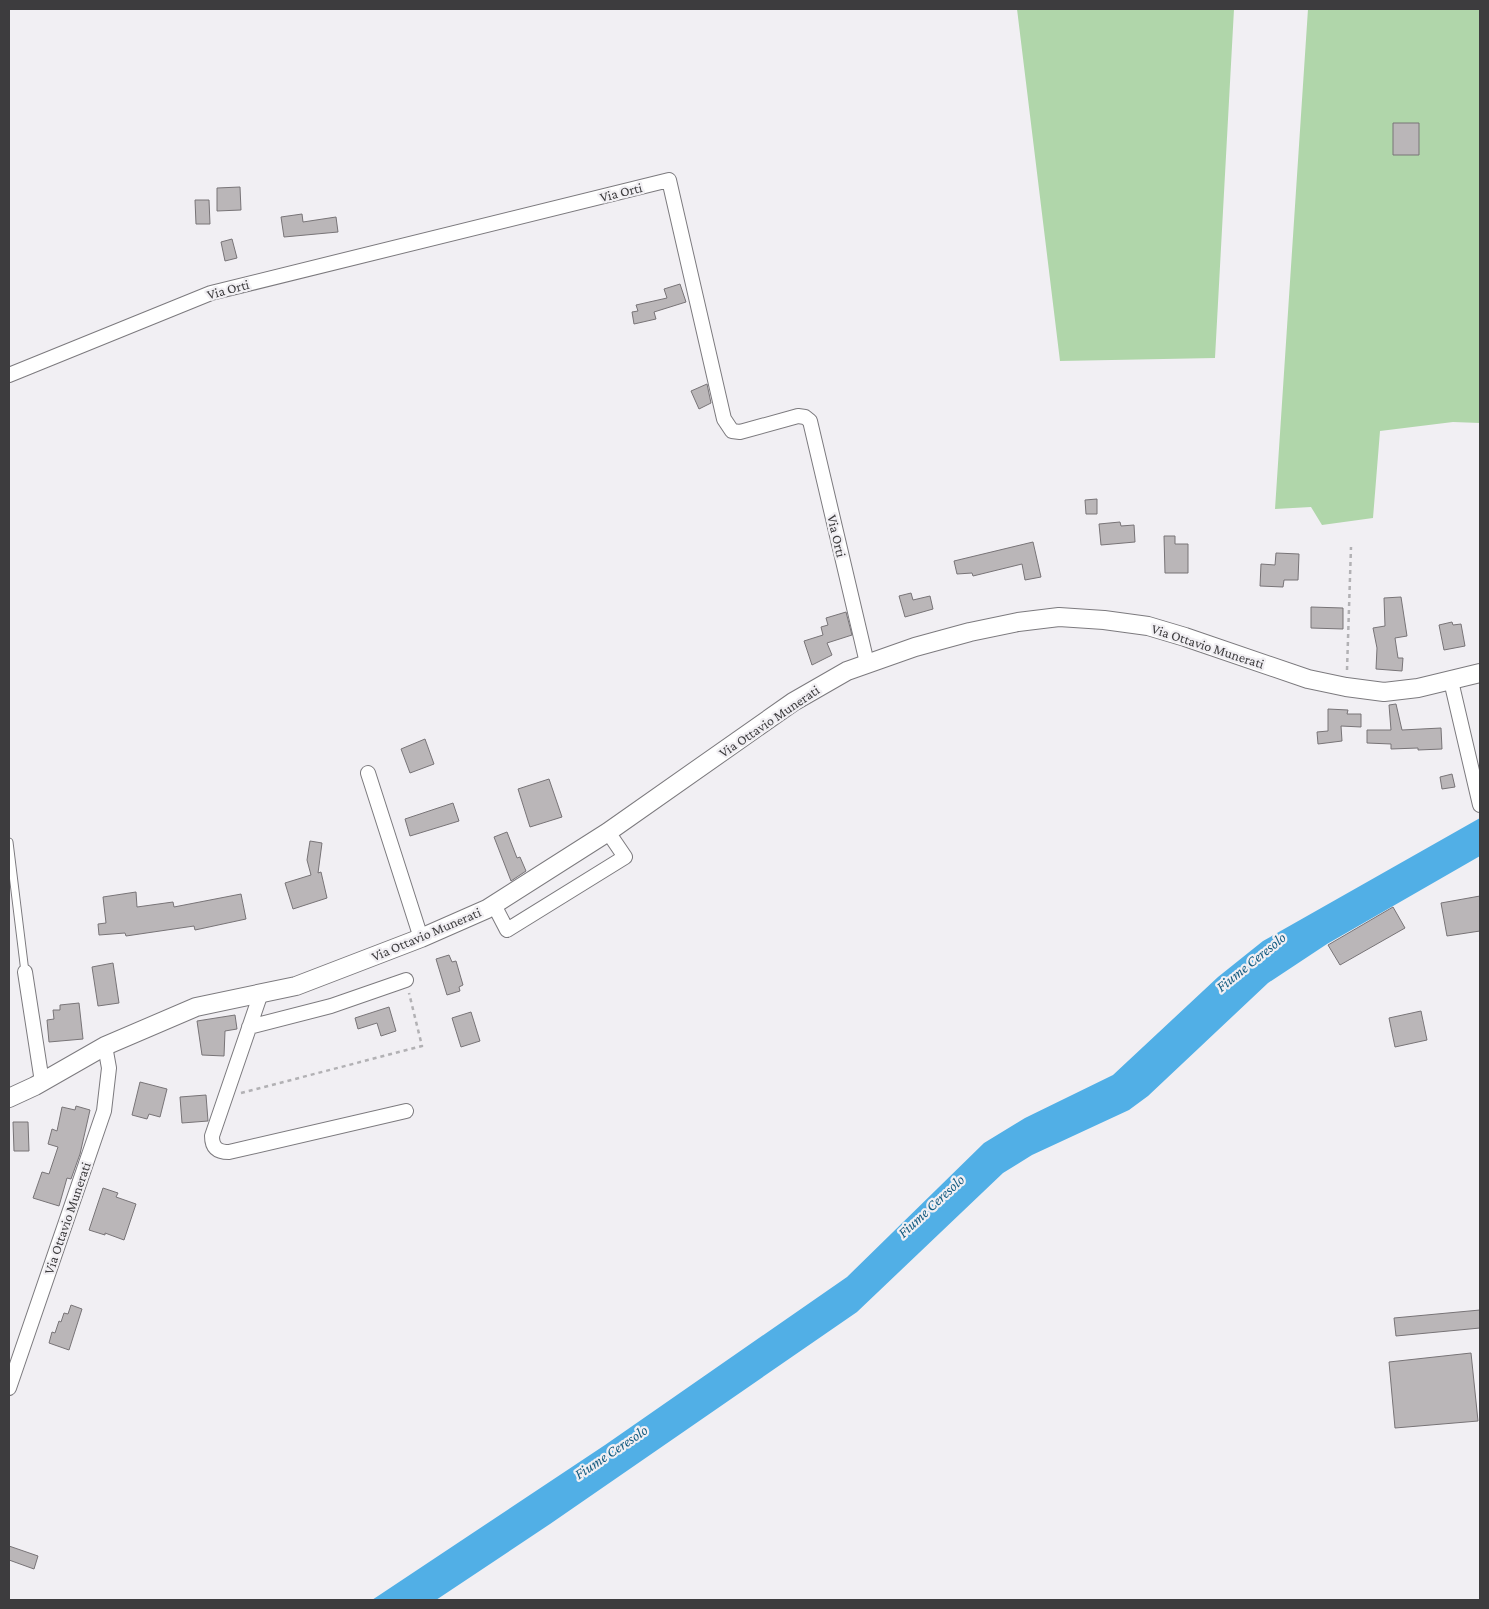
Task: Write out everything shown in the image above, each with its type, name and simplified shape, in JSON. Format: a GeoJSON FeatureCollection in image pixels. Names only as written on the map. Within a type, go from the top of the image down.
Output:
{"type":"FeatureCollection","features":[{"type":"Feature","properties":{"kind":"street","name":"Via Orti"},"geometry":{"type":"LineString","coordinates":[[9,375],[211,293],[669,180],[724,419],[732,431],[740,432],[798,416],[805,416],[810,421],[867,663]]}},
{"type":"Feature","properties":{"kind":"street","name":"Via Ottavio Munerati"},"geometry":{"type":"LineString","coordinates":[[9,1098],[42,1082],[105,1046],[196,1007],[296,986],[421,938],[494,904],[608,832],[793,702],[847,671],[915,647],[970,632],[1018,622],[1059,617],[1104,620],[1148,626],[1308,679],[1346,687],[1384,692],[1418,688],[1480,673]]}},
{"type":"Feature","properties":{"kind":"street"},"geometry":{"type":"LineString","coordinates":[[1451,681],[1480,805]]}},
{"type":"Feature","properties":{"kind":"street"},"geometry":{"type":"LineString","coordinates":[[368,773],[421,938]]}},
{"type":"Feature","properties":{"kind":"street"},"geometry":{"type":"LineString","coordinates":[[494,904],[507,930],[625,857],[608,832]]}},
{"type":"Feature","properties":{"kind":"street"},"geometry":{"type":"LineString","coordinates":[[25,972],[42,1082]]}},
{"type":"Feature","properties":{"kind":"street"},"geometry":{"type":"LineString","coordinates":[[248,1027],[332,1006],[406,980]]}},
{"type":"Feature","properties":{"kind":"street"},"geometry":{"type":"LineString","coordinates":[[261,993],[212,1136],[214,1147],[224,1152],[406,1111]]}},
{"type":"Feature","properties":{"kind":"street","name":"Via Ottavio Munerati"},"geometry":{"type":"LineString","coordinates":[[9,1388],[104,1111],[109,1068],[105,1046]]}},
{"type":"Feature","properties":{"kind":"lane"},"geometry":{"type":"LineString","coordinates":[[9,842],[25,972]]}},
{"type":"Feature","properties":{"kind":"path"},"geometry":{"type":"LineString","coordinates":[[1346,687],[1351,547]]}},
{"type":"Feature","properties":{"kind":"path"},"geometry":{"type":"LineString","coordinates":[[227,1092],[237,1094],[249,1092],[422,1046],[406,980]]}},
{"type":"Feature","properties":{"kind":"green space"},"geometry":{"type":"Polygon","coordinates":[[[1017,9],[1234,9],[1215,358],[1060,361],[1017,9]]]}},
{"type":"Feature","properties":{"kind":"green space"},"geometry":{"type":"Polygon","coordinates":[[[1308,9],[1480,9],[1480,423],[1453,422],[1380,431],[1373,518],[1322,525],[1311,507],[1275,509],[1308,9]]]}},
{"type":"Feature","properties":{"kind":"water","name":"Fiume Ceresolo"},"geometry":{"type":"Polygon","coordinates":[[[1480,818],[1480,856],[1327,944],[1268,983],[1148,1096],[1129,1110],[1032,1155],[1003,1173],[857,1312],[550,1524],[436,1600],[372,1600],[605,1445],[847,1277],[984,1143],[1025,1118],[1113,1075],[1218,977],[1263,941],[1480,818]]]}},
{"type":"Feature","properties":{"kind":"building"},"geometry":{"type":"Polygon","coordinates":[[[1393,123],[1419,123],[1419,155],[1393,155],[1393,123]]]}},
{"type":"Feature","properties":{"kind":"building"},"geometry":{"type":"Polygon","coordinates":[[[240,187],[241,210],[217,211],[217,188],[240,187]]]}},
{"type":"Feature","properties":{"kind":"building"},"geometry":{"type":"Polygon","coordinates":[[[195,200],[209,200],[210,224],[196,224],[195,200]]]}},
{"type":"Feature","properties":{"kind":"building"},"geometry":{"type":"Polygon","coordinates":[[[302,214],[303,222],[336,217],[338,232],[284,237],[281,217],[302,214]]]}},
{"type":"Feature","properties":{"kind":"building"},"geometry":{"type":"Polygon","coordinates":[[[232,239],[237,258],[225,261],[221,242],[232,239]]]}},
{"type":"Feature","properties":{"kind":"building"},"geometry":{"type":"Polygon","coordinates":[[[680,284],[686,302],[654,312],[656,319],[634,324],[632,312],[638,311],[636,305],[667,298],[664,289],[680,284]]]}},
{"type":"Feature","properties":{"kind":"building"},"geometry":{"type":"Polygon","coordinates":[[[707,384],[711,403],[699,409],[691,391],[707,384]]]}},
{"type":"Feature","properties":{"kind":"building"},"geometry":{"type":"Polygon","coordinates":[[[1097,499],[1097,514],[1086,514],[1085,500],[1097,499]]]}},
{"type":"Feature","properties":{"kind":"building"},"geometry":{"type":"Polygon","coordinates":[[[1120,522],[1121,526],[1134,525],[1135,542],[1101,545],[1099,524],[1120,522]]]}},
{"type":"Feature","properties":{"kind":"building"},"geometry":{"type":"Polygon","coordinates":[[[1164,536],[1175,536],[1175,544],[1188,544],[1188,573],[1165,573],[1164,536]]]}},
{"type":"Feature","properties":{"kind":"building"},"geometry":{"type":"Polygon","coordinates":[[[1033,542],[1041,577],[1025,580],[1022,564],[973,576],[972,573],[957,574],[954,561],[1033,542]]]}},
{"type":"Feature","properties":{"kind":"building"},"geometry":{"type":"Polygon","coordinates":[[[1276,553],[1299,554],[1298,580],[1284,580],[1283,587],[1260,586],[1261,564],[1275,565],[1276,553]]]}},
{"type":"Feature","properties":{"kind":"building"},"geometry":{"type":"Polygon","coordinates":[[[911,593],[913,600],[930,596],[933,609],[905,617],[899,596],[911,593]]]}},
{"type":"Feature","properties":{"kind":"building"},"geometry":{"type":"Polygon","coordinates":[[[1401,597],[1407,636],[1395,638],[1398,658],[1403,658],[1402,671],[1376,669],[1377,648],[1373,628],[1385,626],[1384,598],[1401,597]]]}},
{"type":"Feature","properties":{"kind":"building"},"geometry":{"type":"Polygon","coordinates":[[[1311,607],[1343,608],[1343,629],[1311,628],[1311,607]]]}},
{"type":"Feature","properties":{"kind":"building"},"geometry":{"type":"Polygon","coordinates":[[[846,612],[852,635],[827,643],[832,655],[812,665],[804,641],[823,635],[821,627],[828,625],[826,618],[846,612]]]}},
{"type":"Feature","properties":{"kind":"building"},"geometry":{"type":"Polygon","coordinates":[[[1452,622],[1453,625],[1461,624],[1465,646],[1444,650],[1439,625],[1452,622]]]}},
{"type":"Feature","properties":{"kind":"building"},"geometry":{"type":"Polygon","coordinates":[[[1396,704],[1402,730],[1441,728],[1442,749],[1391,749],[1391,744],[1367,743],[1367,730],[1391,730],[1389,705],[1396,704]]]}},
{"type":"Feature","properties":{"kind":"building"},"geometry":{"type":"Polygon","coordinates":[[[1328,709],[1348,710],[1347,714],[1361,714],[1361,727],[1341,726],[1342,741],[1318,744],[1317,732],[1328,731],[1328,709]]]}},
{"type":"Feature","properties":{"kind":"building"},"geometry":{"type":"Polygon","coordinates":[[[425,739],[434,764],[410,773],[401,749],[425,739]]]}},
{"type":"Feature","properties":{"kind":"building"},"geometry":{"type":"Polygon","coordinates":[[[1452,774],[1455,787],[1442,789],[1440,777],[1452,774]]]}},
{"type":"Feature","properties":{"kind":"building"},"geometry":{"type":"Polygon","coordinates":[[[549,779],[562,817],[530,827],[518,789],[549,779]]]}},
{"type":"Feature","properties":{"kind":"building"},"geometry":{"type":"Polygon","coordinates":[[[453,803],[459,821],[410,836],[405,819],[453,803]]]}},
{"type":"Feature","properties":{"kind":"building"},"geometry":{"type":"Polygon","coordinates":[[[507,832],[517,858],[520,857],[526,871],[511,881],[494,837],[507,832]]]}},
{"type":"Feature","properties":{"kind":"building"},"geometry":{"type":"Polygon","coordinates":[[[310,841],[322,843],[318,873],[321,872],[327,898],[293,909],[285,883],[311,875],[307,860],[310,841]]]}},
{"type":"Feature","properties":{"kind":"building"},"geometry":{"type":"Polygon","coordinates":[[[136,892],[137,907],[173,902],[174,907],[241,894],[246,919],[195,930],[194,926],[126,936],[125,933],[99,935],[98,924],[106,923],[103,897],[136,892]]]}},
{"type":"Feature","properties":{"kind":"building"},"geometry":{"type":"Polygon","coordinates":[[[1480,896],[1480,931],[1447,936],[1441,903],[1480,896]]]}},
{"type":"Feature","properties":{"kind":"building"},"geometry":{"type":"Polygon","coordinates":[[[1393,907],[1405,928],[1340,965],[1328,945],[1393,907]]]}},
{"type":"Feature","properties":{"kind":"building"},"geometry":{"type":"Polygon","coordinates":[[[449,955],[452,962],[456,961],[463,985],[459,987],[460,991],[447,995],[436,959],[449,955]]]}},
{"type":"Feature","properties":{"kind":"building"},"geometry":{"type":"Polygon","coordinates":[[[113,963],[119,1003],[98,1006],[92,967],[113,963]]]}},
{"type":"Feature","properties":{"kind":"building"},"geometry":{"type":"Polygon","coordinates":[[[79,1003],[83,1039],[49,1042],[47,1020],[54,1019],[53,1010],[60,1010],[60,1005],[79,1003]]]}},
{"type":"Feature","properties":{"kind":"building"},"geometry":{"type":"Polygon","coordinates":[[[389,1007],[396,1031],[381,1036],[377,1023],[358,1029],[355,1018],[389,1007]]]}},
{"type":"Feature","properties":{"kind":"building"},"geometry":{"type":"Polygon","coordinates":[[[1421,1011],[1427,1040],[1395,1047],[1389,1018],[1421,1011]]]}},
{"type":"Feature","properties":{"kind":"building"},"geometry":{"type":"Polygon","coordinates":[[[471,1012],[480,1041],[461,1047],[452,1018],[471,1012]]]}},
{"type":"Feature","properties":{"kind":"building"},"geometry":{"type":"Polygon","coordinates":[[[235,1015],[237,1029],[225,1031],[224,1056],[202,1055],[197,1021],[235,1015]]]}},
{"type":"Feature","properties":{"kind":"building"},"geometry":{"type":"Polygon","coordinates":[[[140,1082],[167,1089],[160,1117],[149,1114],[147,1119],[132,1115],[140,1082]]]}},
{"type":"Feature","properties":{"kind":"building"},"geometry":{"type":"Polygon","coordinates":[[[206,1095],[208,1121],[182,1123],[180,1097],[206,1095]]]}},
{"type":"Feature","properties":{"kind":"building"},"geometry":{"type":"Polygon","coordinates":[[[76,1106],[90,1110],[80,1154],[71,1179],[67,1178],[59,1206],[33,1198],[42,1172],[49,1174],[58,1147],[48,1144],[52,1129],[57,1131],[62,1107],[75,1110],[76,1106]]]}},
{"type":"Feature","properties":{"kind":"building"},"geometry":{"type":"Polygon","coordinates":[[[13,1122],[28,1122],[29,1151],[14,1151],[13,1122]]]}},
{"type":"Feature","properties":{"kind":"building"},"geometry":{"type":"Polygon","coordinates":[[[103,1188],[118,1193],[116,1197],[136,1204],[124,1240],[105,1233],[105,1235],[89,1230],[103,1188]]]}},
{"type":"Feature","properties":{"kind":"building"},"geometry":{"type":"Polygon","coordinates":[[[71,1305],[82,1309],[69,1350],[49,1343],[52,1332],[55,1333],[59,1321],[61,1322],[64,1313],[68,1314],[71,1305]]]}},
{"type":"Feature","properties":{"kind":"building"},"geometry":{"type":"Polygon","coordinates":[[[1480,1310],[1480,1328],[1396,1336],[1394,1318],[1480,1310]]]}},
{"type":"Feature","properties":{"kind":"building"},"geometry":{"type":"Polygon","coordinates":[[[1471,1353],[1478,1421],[1395,1428],[1389,1362],[1471,1353]]]}},
{"type":"Feature","properties":{"kind":"building"},"geometry":{"type":"Polygon","coordinates":[[[9,1546],[38,1556],[34,1569],[9,1560],[9,1546]]]}}]}
